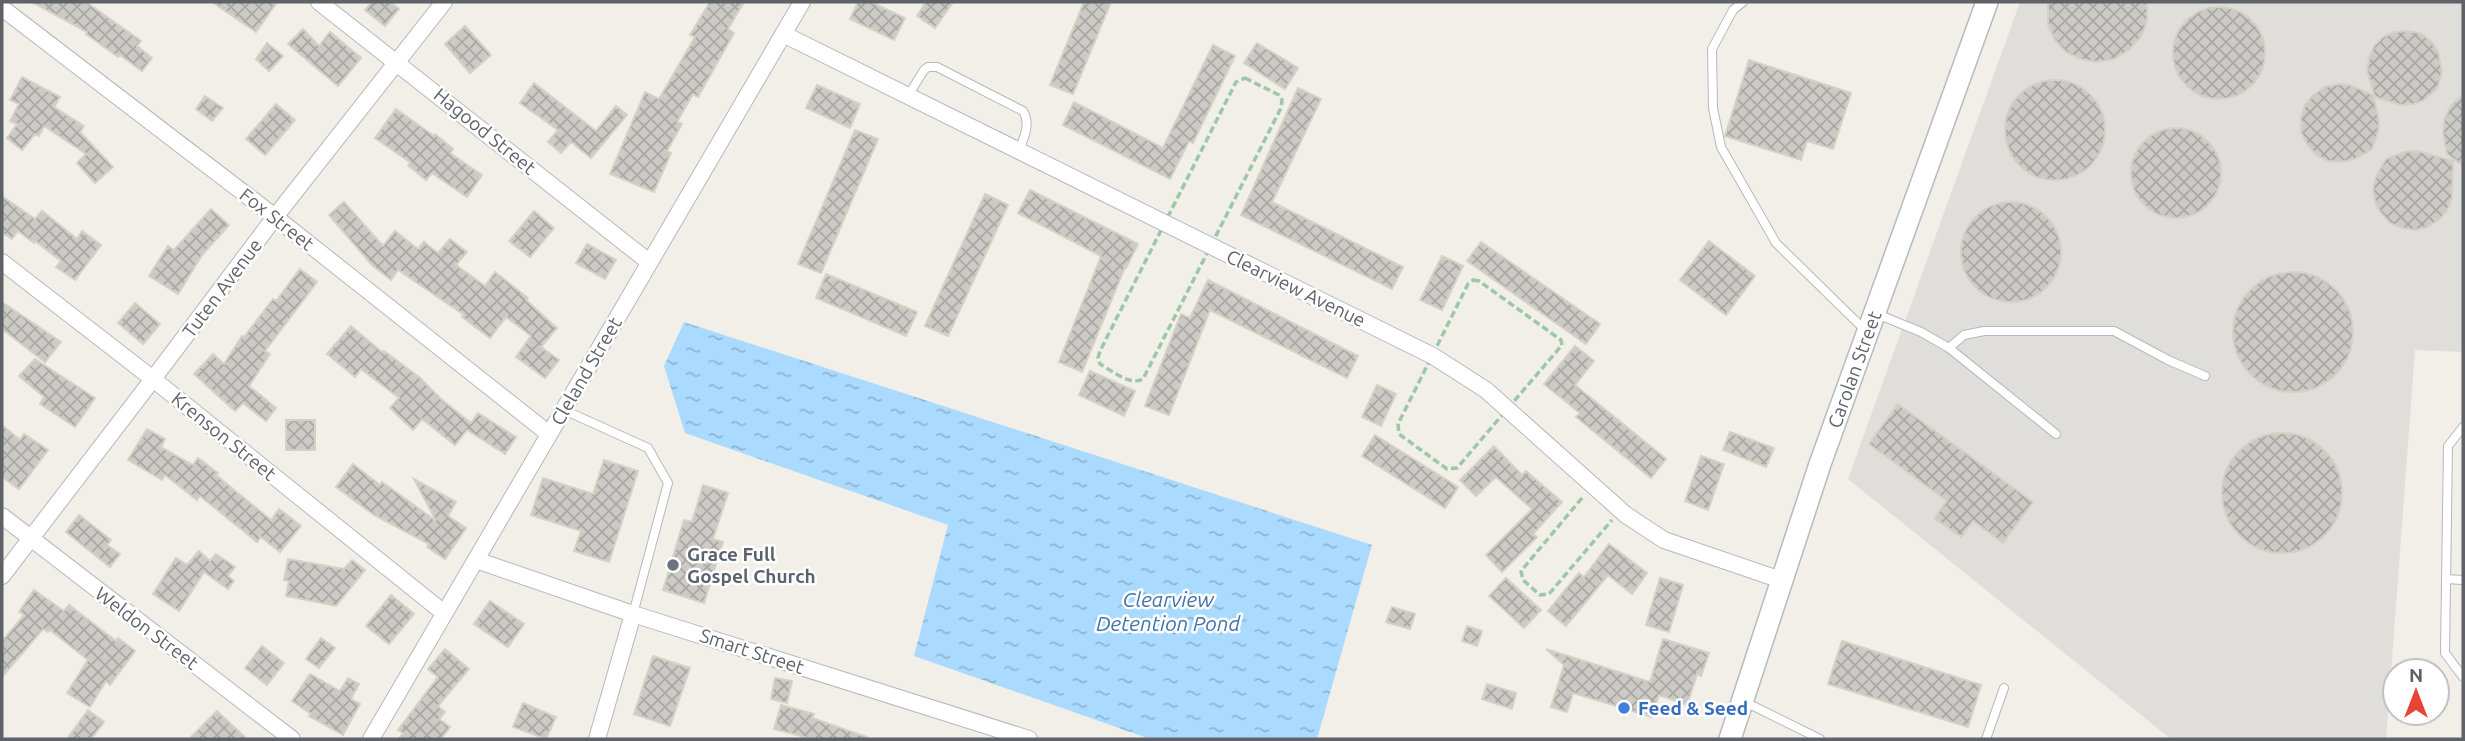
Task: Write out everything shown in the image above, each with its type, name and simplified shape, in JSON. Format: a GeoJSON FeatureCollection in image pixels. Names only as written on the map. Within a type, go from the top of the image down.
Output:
{"type":"FeatureCollection","features":[{"type":"Feature","properties":{"kind":"street","name":"Hagood Street"},"geometry":{"type":"LineString","coordinates":[[319,2],[398,61],[649,262]]}},
{"type":"Feature","properties":{"kind":"street","name":"Tuten Avenue"},"geometry":{"type":"LineString","coordinates":[[2,576],[275,217],[444,2]]}},
{"type":"Feature","properties":{"kind":"street","name":"Cleland Street"},"geometry":{"type":"LineString","coordinates":[[371,739],[802,2]]}},
{"type":"Feature","properties":{"kind":"street","name":"Carolan Street"},"geometry":{"type":"LineString","coordinates":[[1730,739],[1781,580],[1987,2]]}},
{"type":"Feature","properties":{"kind":"street","name":"Fox Street"},"geometry":{"type":"LineString","coordinates":[[2,8],[275,217],[549,435]]}},
{"type":"Feature","properties":{"kind":"street","name":"Clearview Avenue"},"geometry":{"type":"LineString","coordinates":[[783,34],[1433,356],[1486,390],[1620,510],[1664,540],[1781,580]]}},
{"type":"Feature","properties":{"kind":"street","name":"Krenson Street"},"geometry":{"type":"LineString","coordinates":[[2,262],[153,379],[444,613]]}},
{"type":"Feature","properties":{"kind":"street","name":"Weldon Street"},"geometry":{"type":"LineString","coordinates":[[2,516],[292,739]]}},
{"type":"Feature","properties":{"kind":"street","name":"Smart Street"},"geometry":{"type":"LineString","coordinates":[[476,560],[633,614],[1029,739]]}},
{"type":"Feature","properties":{"kind":"street"},"geometry":{"type":"LineString","coordinates":[[597,739],[633,614]]}},
{"type":"Feature","properties":{"kind":"lane"},"geometry":{"type":"LineString","coordinates":[[1743,2],[1733,10],[1712,49],[1713,108],[1721,147],[1776,243],[1871,323],[1908,326],[1949,348],[2056,434]]}},
{"type":"Feature","properties":{"kind":"lane"},"geometry":{"type":"LineString","coordinates":[[908,96],[924,70],[937,67],[1023,111],[1027,118],[1027,128],[1019,151]]}},
{"type":"Feature","properties":{"kind":"lane"},"geometry":{"type":"LineString","coordinates":[[1949,348],[1964,335],[1984,331],[2114,331],[2204,376]]}},
{"type":"Feature","properties":{"kind":"lane"},"geometry":{"type":"LineString","coordinates":[[564,410],[648,448],[668,483],[633,614]]}},
{"type":"Feature","properties":{"kind":"lane"},"geometry":{"type":"LineString","coordinates":[[2463,427],[2448,446],[2445,653],[2463,677]]}},
{"type":"Feature","properties":{"kind":"lane"},"geometry":{"type":"LineString","coordinates":[[2446,579],[2463,580]]}},
{"type":"Feature","properties":{"kind":"lane"},"geometry":{"type":"LineString","coordinates":[[1986,739],[2004,688]]}},
{"type":"Feature","properties":{"kind":"lane"},"geometry":{"type":"LineString","coordinates":[[1742,700],[1820,739]]}},
{"type":"Feature","properties":{"kind":"path"},"geometry":{"type":"LineString","coordinates":[[1593,485],[1521,571],[1523,580],[1540,595],[1549,594],[1620,510]]}},
{"type":"Feature","properties":{"kind":"shaded area"},"geometry":{"type":"Polygon","coordinates":[[[2020,2],[2463,2],[2463,352],[2415,350],[2392,657],[2381,657],[2381,727],[2387,727],[2386,739],[2171,739],[1848,479],[2020,2]]]}},
{"type":"Feature","properties":{"kind":"water","name":"Clearview Detention Pond"},"geometry":{"type":"Polygon","coordinates":[[[684,322],[1372,545],[1317,739],[1150,739],[914,656],[948,525],[685,433],[664,366],[684,322]]]}},
{"type":"Feature","properties":{"kind":"building"},"geometry":{"type":"Polygon","coordinates":[[[32,2],[86,2],[141,41],[137,46],[152,58],[142,71],[120,55],[118,57],[86,34],[87,32],[32,2]]]}},
{"type":"Feature","properties":{"kind":"building"},"geometry":{"type":"Polygon","coordinates":[[[212,2],[277,2],[256,32],[212,2]]]}},
{"type":"Feature","properties":{"kind":"building"},"geometry":{"type":"Polygon","coordinates":[[[372,2],[390,2],[399,9],[385,26],[365,10],[372,2]]]}},
{"type":"Feature","properties":{"kind":"building"},"geometry":{"type":"Polygon","coordinates":[[[710,2],[744,2],[728,29],[734,33],[698,97],[693,94],[677,122],[682,124],[667,151],[671,153],[654,192],[610,174],[645,92],[659,99],[695,37],[690,35],[710,2]]]}},
{"type":"Feature","properties":{"kind":"building"},"geometry":{"type":"Polygon","coordinates":[[[858,2],[871,2],[905,18],[894,40],[850,19],[858,2]]]}},
{"type":"Feature","properties":{"kind":"building"},"geometry":{"type":"Polygon","coordinates":[[[926,2],[953,2],[935,28],[917,16],[926,2]]]}},
{"type":"Feature","properties":{"kind":"building"},"geometry":{"type":"Polygon","coordinates":[[[1084,2],[1111,2],[1073,94],[1050,85],[1084,2]]]}},
{"type":"Feature","properties":{"kind":"building"},"geometry":{"type":"Polygon","coordinates":[[[2048,2],[2147,2],[2147,21],[2141,37],[2129,50],[2114,59],[2096,62],[2080,59],[2066,52],[2055,40],[2048,25],[2048,2]]]}},
{"type":"Feature","properties":{"kind":"building"},"geometry":{"type":"Polygon","coordinates":[[[2219,7],[2237,10],[2252,20],[2262,35],[2265,53],[2262,71],[2252,86],[2237,96],[2219,99],[2201,96],[2186,86],[2176,71],[2173,53],[2176,35],[2186,20],[2201,10],[2219,7]]]}},
{"type":"Feature","properties":{"kind":"building"},"geometry":{"type":"Polygon","coordinates":[[[465,26],[491,55],[470,73],[445,44],[465,26]]]}},
{"type":"Feature","properties":{"kind":"building"},"geometry":{"type":"Polygon","coordinates":[[[303,29],[319,46],[330,32],[361,58],[338,86],[288,44],[303,29]]]}},
{"type":"Feature","properties":{"kind":"building"},"geometry":{"type":"Polygon","coordinates":[[[2394,32],[2420,33],[2430,40],[2438,51],[2442,72],[2437,89],[2424,100],[2401,105],[2375,97],[2367,71],[2374,46],[2383,37],[2394,32]]]}},
{"type":"Feature","properties":{"kind":"building"},"geometry":{"type":"Polygon","coordinates":[[[267,43],[283,56],[269,71],[256,59],[267,43]]]}},
{"type":"Feature","properties":{"kind":"building"},"geometry":{"type":"Polygon","coordinates":[[[1257,43],[1298,68],[1285,89],[1244,63],[1257,43]]]}},
{"type":"Feature","properties":{"kind":"building"},"geometry":{"type":"Polygon","coordinates":[[[1213,45],[1235,56],[1193,143],[1189,141],[1170,179],[1063,125],[1074,102],[1163,148],[1213,45]]]}},
{"type":"Feature","properties":{"kind":"building"},"geometry":{"type":"Polygon","coordinates":[[[1749,60],[1851,93],[1833,149],[1807,141],[1801,160],[1725,136],[1749,60]]]}},
{"type":"Feature","properties":{"kind":"building"},"geometry":{"type":"Polygon","coordinates":[[[22,77],[60,97],[54,107],[84,126],[80,132],[113,167],[95,183],[77,163],[86,154],[44,126],[39,136],[35,134],[22,150],[7,138],[17,124],[10,121],[19,104],[10,100],[22,77]]]}},
{"type":"Feature","properties":{"kind":"building"},"geometry":{"type":"Polygon","coordinates":[[[2055,80],[2074,84],[2091,94],[2101,111],[2105,130],[2101,149],[2091,166],[2074,176],[2055,180],[2036,176],[2019,166],[2009,149],[2005,130],[2009,111],[2019,94],[2036,84],[2055,80]]]}},
{"type":"Feature","properties":{"kind":"building"},"geometry":{"type":"Polygon","coordinates":[[[534,83],[596,131],[616,106],[627,115],[591,158],[571,142],[561,153],[548,142],[558,130],[520,103],[534,83]]]}},
{"type":"Feature","properties":{"kind":"building"},"geometry":{"type":"Polygon","coordinates":[[[817,85],[860,104],[850,128],[806,108],[817,85]]]}},
{"type":"Feature","properties":{"kind":"building"},"geometry":{"type":"Polygon","coordinates":[[[2350,85],[2373,95],[2379,120],[2372,149],[2355,159],[2342,162],[2328,161],[2316,155],[2301,132],[2305,105],[2325,87],[2350,85]]]}},
{"type":"Feature","properties":{"kind":"building"},"geometry":{"type":"Polygon","coordinates":[[[1298,88],[1321,99],[1272,202],[1403,267],[1392,289],[1241,215],[1298,88]]]}},
{"type":"Feature","properties":{"kind":"building"},"geometry":{"type":"Polygon","coordinates":[[[2463,94],[2463,166],[2447,154],[2443,133],[2444,120],[2450,107],[2463,94]]]}},
{"type":"Feature","properties":{"kind":"building"},"geometry":{"type":"Polygon","coordinates":[[[205,96],[223,108],[212,121],[196,109],[205,96]]]}},
{"type":"Feature","properties":{"kind":"building"},"geometry":{"type":"Polygon","coordinates":[[[276,104],[295,120],[265,155],[246,139],[276,104]]]}},
{"type":"Feature","properties":{"kind":"building"},"geometry":{"type":"Polygon","coordinates":[[[396,109],[434,136],[435,134],[453,149],[450,153],[482,175],[467,197],[432,173],[426,180],[408,165],[411,163],[375,138],[396,109]]]}},
{"type":"Feature","properties":{"kind":"building"},"geometry":{"type":"Polygon","coordinates":[[[2176,128],[2193,131],[2208,141],[2218,156],[2221,173],[2218,190],[2208,205],[2193,215],[2176,218],[2159,215],[2144,205],[2134,190],[2131,173],[2134,156],[2144,141],[2159,131],[2176,128]]]}},
{"type":"Feature","properties":{"kind":"building"},"geometry":{"type":"Polygon","coordinates":[[[855,130],[878,139],[821,273],[798,264],[855,130]]]}},
{"type":"Feature","properties":{"kind":"building"},"geometry":{"type":"Polygon","coordinates":[[[2418,151],[2453,161],[2452,198],[2447,211],[2439,220],[2415,230],[2390,223],[2375,202],[2373,189],[2376,176],[2386,159],[2404,152],[2418,151]]]}},
{"type":"Feature","properties":{"kind":"building"},"geometry":{"type":"Polygon","coordinates":[[[1030,190],[1138,244],[1125,267],[1082,372],[1059,362],[1101,256],[1018,213],[1030,190]]]}},
{"type":"Feature","properties":{"kind":"building"},"geometry":{"type":"Polygon","coordinates":[[[985,194],[1008,205],[948,336],[925,326],[985,194]]]}},
{"type":"Feature","properties":{"kind":"building"},"geometry":{"type":"Polygon","coordinates":[[[2,196],[35,219],[42,211],[77,239],[82,231],[101,245],[75,280],[56,267],[61,261],[35,241],[34,243],[18,231],[12,239],[2,233],[2,196]]]}},
{"type":"Feature","properties":{"kind":"building"},"geometry":{"type":"Polygon","coordinates":[[[344,202],[383,246],[395,231],[418,249],[424,242],[438,253],[450,239],[467,252],[456,265],[485,286],[495,272],[528,298],[526,300],[557,328],[541,347],[559,360],[545,378],[516,357],[531,336],[506,317],[490,338],[462,317],[464,315],[398,270],[391,280],[372,265],[329,215],[344,202]]]}},
{"type":"Feature","properties":{"kind":"building"},"geometry":{"type":"Polygon","coordinates":[[[2011,202],[2030,205],[2047,216],[2058,233],[2061,252],[2058,271],[2047,288],[2030,299],[2011,302],[1992,299],[1975,288],[1964,271],[1961,252],[1964,233],[1975,216],[1992,205],[2011,202]]]}},
{"type":"Feature","properties":{"kind":"building"},"geometry":{"type":"Polygon","coordinates":[[[211,209],[229,225],[202,255],[178,294],[149,276],[168,246],[174,250],[211,209]]]}},
{"type":"Feature","properties":{"kind":"building"},"geometry":{"type":"Polygon","coordinates":[[[534,211],[554,228],[530,257],[509,241],[534,211]]]}},
{"type":"Feature","properties":{"kind":"building"},"geometry":{"type":"Polygon","coordinates":[[[1709,241],[1755,276],[1726,315],[1680,280],[1709,241]]]}},
{"type":"Feature","properties":{"kind":"building"},"geometry":{"type":"Polygon","coordinates":[[[1481,242],[1600,324],[1586,344],[1467,261],[1481,242]]]}},
{"type":"Feature","properties":{"kind":"building"},"geometry":{"type":"Polygon","coordinates":[[[587,244],[616,260],[605,279],[576,263],[587,244]]]}},
{"type":"Feature","properties":{"kind":"building"},"geometry":{"type":"Polygon","coordinates":[[[1442,256],[1463,266],[1442,310],[1420,300],[1442,256]]]}},
{"type":"Feature","properties":{"kind":"building"},"geometry":{"type":"Polygon","coordinates":[[[300,269],[317,282],[265,351],[270,354],[249,386],[276,408],[266,421],[243,403],[235,411],[194,374],[213,354],[224,364],[242,336],[244,337],[273,299],[276,301],[300,269]]]}},
{"type":"Feature","properties":{"kind":"building"},"geometry":{"type":"Polygon","coordinates":[[[2293,272],[2316,276],[2336,289],[2349,309],[2353,332],[2349,355],[2336,375],[2316,388],[2293,392],[2270,388],[2250,375],[2237,355],[2233,332],[2237,309],[2250,289],[2270,276],[2293,272]]]}},
{"type":"Feature","properties":{"kind":"building"},"geometry":{"type":"Polygon","coordinates":[[[826,274],[917,312],[906,336],[816,298],[826,274]]]}},
{"type":"Feature","properties":{"kind":"building"},"geometry":{"type":"Polygon","coordinates":[[[1208,280],[1358,356],[1347,378],[1210,310],[1169,415],[1145,406],[1181,314],[1190,318],[1208,280]]]}},
{"type":"Feature","properties":{"kind":"building"},"geometry":{"type":"Polygon","coordinates":[[[2,302],[61,342],[45,362],[2,329],[2,302]]]}},
{"type":"Feature","properties":{"kind":"building"},"geometry":{"type":"Polygon","coordinates":[[[135,303],[160,324],[143,344],[118,323],[135,303]]]}},
{"type":"Feature","properties":{"kind":"building"},"geometry":{"type":"Polygon","coordinates":[[[351,326],[383,353],[384,351],[419,377],[471,423],[478,413],[516,437],[505,454],[467,430],[455,445],[422,419],[413,430],[390,408],[399,398],[361,369],[355,377],[327,354],[351,326]]]}},
{"type":"Feature","properties":{"kind":"building"},"geometry":{"type":"Polygon","coordinates":[[[1575,346],[1594,361],[1575,385],[1666,459],[1651,478],[1576,417],[1580,413],[1544,384],[1575,346]]]}},
{"type":"Feature","properties":{"kind":"building"},"geometry":{"type":"Polygon","coordinates":[[[35,359],[95,398],[75,427],[40,404],[44,397],[19,376],[35,359]]]}},
{"type":"Feature","properties":{"kind":"building"},"geometry":{"type":"Polygon","coordinates":[[[1090,371],[1135,391],[1124,416],[1079,395],[1090,371]]]}},
{"type":"Feature","properties":{"kind":"building"},"geometry":{"type":"Polygon","coordinates":[[[1377,385],[1396,394],[1381,426],[1362,417],[1377,385]]]}},
{"type":"Feature","properties":{"kind":"building"},"geometry":{"type":"Polygon","coordinates":[[[1898,404],[2033,502],[2003,543],[1973,521],[1961,537],[1934,518],[1947,501],[1869,444],[1898,404]]]}},
{"type":"Feature","properties":{"kind":"building"},"geometry":{"type":"Polygon","coordinates":[[[286,420],[315,420],[315,450],[286,450],[286,420]]]}},
{"type":"Feature","properties":{"kind":"building"},"geometry":{"type":"Polygon","coordinates":[[[2,425],[20,440],[24,434],[48,450],[19,489],[2,477],[2,425]]]}},
{"type":"Feature","properties":{"kind":"building"},"geometry":{"type":"Polygon","coordinates":[[[147,429],[165,439],[161,447],[193,465],[198,458],[271,520],[279,509],[301,526],[280,552],[261,537],[257,542],[200,496],[197,500],[165,475],[162,480],[128,460],[147,429]]]}},
{"type":"Feature","properties":{"kind":"building"},"geometry":{"type":"Polygon","coordinates":[[[1730,432],[1774,448],[1766,467],[1723,450],[1730,432]]]}},
{"type":"Feature","properties":{"kind":"building"},"geometry":{"type":"Polygon","coordinates":[[[2282,433],[2305,437],[2325,450],[2338,470],[2342,493],[2338,516],[2325,536],[2305,549],[2282,553],[2259,549],[2239,536],[2226,516],[2222,493],[2226,470],[2239,450],[2259,437],[2282,433]]]}},
{"type":"Feature","properties":{"kind":"building"},"geometry":{"type":"Polygon","coordinates":[[[1375,435],[1458,487],[1445,508],[1362,456],[1375,435]]]}},
{"type":"Feature","properties":{"kind":"building"},"geometry":{"type":"Polygon","coordinates":[[[1494,446],[1522,475],[1526,471],[1562,502],[1533,534],[1537,537],[1502,572],[1486,555],[1532,509],[1496,477],[1476,496],[1460,480],[1494,446]]]}},
{"type":"Feature","properties":{"kind":"building"},"geometry":{"type":"Polygon","coordinates":[[[1701,456],[1724,464],[1708,510],[1685,501],[1701,456]]]}},
{"type":"Feature","properties":{"kind":"building"},"geometry":{"type":"Polygon","coordinates":[[[604,460],[638,471],[609,562],[574,551],[581,531],[531,515],[543,478],[593,494],[604,460]]]}},
{"type":"Feature","properties":{"kind":"building"},"geometry":{"type":"Polygon","coordinates":[[[353,464],[436,521],[414,479],[456,502],[448,516],[466,528],[445,559],[427,547],[429,544],[374,515],[336,487],[353,464]]]}},
{"type":"Feature","properties":{"kind":"building"},"geometry":{"type":"Polygon","coordinates":[[[703,485],[728,493],[713,539],[723,542],[704,603],[663,590],[684,520],[692,522],[703,485]]]}},
{"type":"Feature","properties":{"kind":"building"},"geometry":{"type":"Polygon","coordinates":[[[79,515],[111,540],[107,545],[120,554],[110,567],[66,532],[79,515]]]}},
{"type":"Feature","properties":{"kind":"building"},"geometry":{"type":"Polygon","coordinates":[[[1609,544],[1647,573],[1632,594],[1608,575],[1566,626],[1548,611],[1579,573],[1584,577],[1609,544]]]}},
{"type":"Feature","properties":{"kind":"building"},"geometry":{"type":"Polygon","coordinates":[[[199,551],[210,561],[216,554],[235,567],[228,576],[234,581],[228,589],[204,572],[179,611],[153,594],[176,558],[187,565],[199,551]]]}},
{"type":"Feature","properties":{"kind":"building"},"geometry":{"type":"Polygon","coordinates":[[[288,559],[344,569],[352,560],[365,570],[336,606],[286,596],[289,581],[284,580],[288,559]]]}},
{"type":"Feature","properties":{"kind":"building"},"geometry":{"type":"Polygon","coordinates":[[[1506,578],[1541,610],[1524,628],[1489,596],[1506,578]]]}},
{"type":"Feature","properties":{"kind":"building"},"geometry":{"type":"Polygon","coordinates":[[[1660,578],[1683,585],[1669,632],[1646,625],[1660,578]]]}},
{"type":"Feature","properties":{"kind":"building"},"geometry":{"type":"Polygon","coordinates":[[[34,590],[64,611],[69,605],[116,641],[118,638],[135,651],[110,685],[106,681],[90,707],[67,693],[88,660],[50,630],[48,632],[43,629],[2,677],[2,641],[24,615],[19,612],[34,590]]]}},
{"type":"Feature","properties":{"kind":"building"},"geometry":{"type":"Polygon","coordinates":[[[391,595],[414,614],[389,644],[366,626],[391,595]]]}},
{"type":"Feature","properties":{"kind":"building"},"geometry":{"type":"Polygon","coordinates":[[[490,601],[524,624],[508,647],[474,624],[490,601]]]}},
{"type":"Feature","properties":{"kind":"building"},"geometry":{"type":"Polygon","coordinates":[[[1392,607],[1415,614],[1410,629],[1386,622],[1392,607]]]}},
{"type":"Feature","properties":{"kind":"building"},"geometry":{"type":"Polygon","coordinates":[[[1467,626],[1482,631],[1477,646],[1462,641],[1467,626]]]}},
{"type":"Feature","properties":{"kind":"building"},"geometry":{"type":"Polygon","coordinates":[[[321,638],[335,648],[319,668],[306,659],[321,638]]]}},
{"type":"Feature","properties":{"kind":"building"},"geometry":{"type":"Polygon","coordinates":[[[1663,639],[1709,653],[1701,676],[1697,674],[1687,705],[1659,695],[1652,717],[1573,693],[1567,712],[1551,707],[1564,665],[1546,649],[1650,682],[1663,639]]]}},
{"type":"Feature","properties":{"kind":"building"},"geometry":{"type":"Polygon","coordinates":[[[1842,641],[1981,685],[1968,727],[1828,684],[1842,641]]]}},
{"type":"Feature","properties":{"kind":"building"},"geometry":{"type":"Polygon","coordinates":[[[262,646],[284,663],[267,685],[245,668],[262,646]]]}},
{"type":"Feature","properties":{"kind":"building"},"geometry":{"type":"Polygon","coordinates":[[[445,649],[469,669],[438,706],[445,712],[439,719],[450,727],[441,739],[399,739],[403,733],[398,730],[438,677],[428,669],[445,649]]]}},
{"type":"Feature","properties":{"kind":"building"},"geometry":{"type":"Polygon","coordinates":[[[653,656],[690,668],[670,726],[634,714],[653,656]]]}},
{"type":"Feature","properties":{"kind":"building"},"geometry":{"type":"Polygon","coordinates":[[[310,674],[340,691],[348,678],[359,684],[351,699],[360,704],[343,735],[309,716],[311,714],[292,701],[310,674]]]}},
{"type":"Feature","properties":{"kind":"building"},"geometry":{"type":"Polygon","coordinates":[[[775,678],[792,681],[787,703],[771,699],[775,678]]]}},
{"type":"Feature","properties":{"kind":"building"},"geometry":{"type":"Polygon","coordinates":[[[1487,684],[1516,693],[1512,709],[1482,699],[1487,684]]]}},
{"type":"Feature","properties":{"kind":"building"},"geometry":{"type":"Polygon","coordinates":[[[523,703],[556,717],[546,739],[513,727],[523,703]]]}},
{"type":"Feature","properties":{"kind":"building"},"geometry":{"type":"Polygon","coordinates":[[[781,705],[814,714],[812,718],[867,739],[812,739],[774,729],[781,705]]]}},
{"type":"Feature","properties":{"kind":"building"},"geometry":{"type":"Polygon","coordinates":[[[88,710],[104,722],[91,739],[67,739],[88,710]]]}},
{"type":"Feature","properties":{"kind":"building"},"geometry":{"type":"Polygon","coordinates":[[[217,711],[247,739],[189,739],[217,711]]]}},
{"type":"Feature","properties":{"kind":"place","name":"Grace Full Gospel Church"},"geometry":{"type":"Point","coordinates":[673,565]}},
{"type":"Feature","properties":{"kind":"place","name":"Feed & Seed"},"geometry":{"type":"Point","coordinates":[1624,708]}}]}
